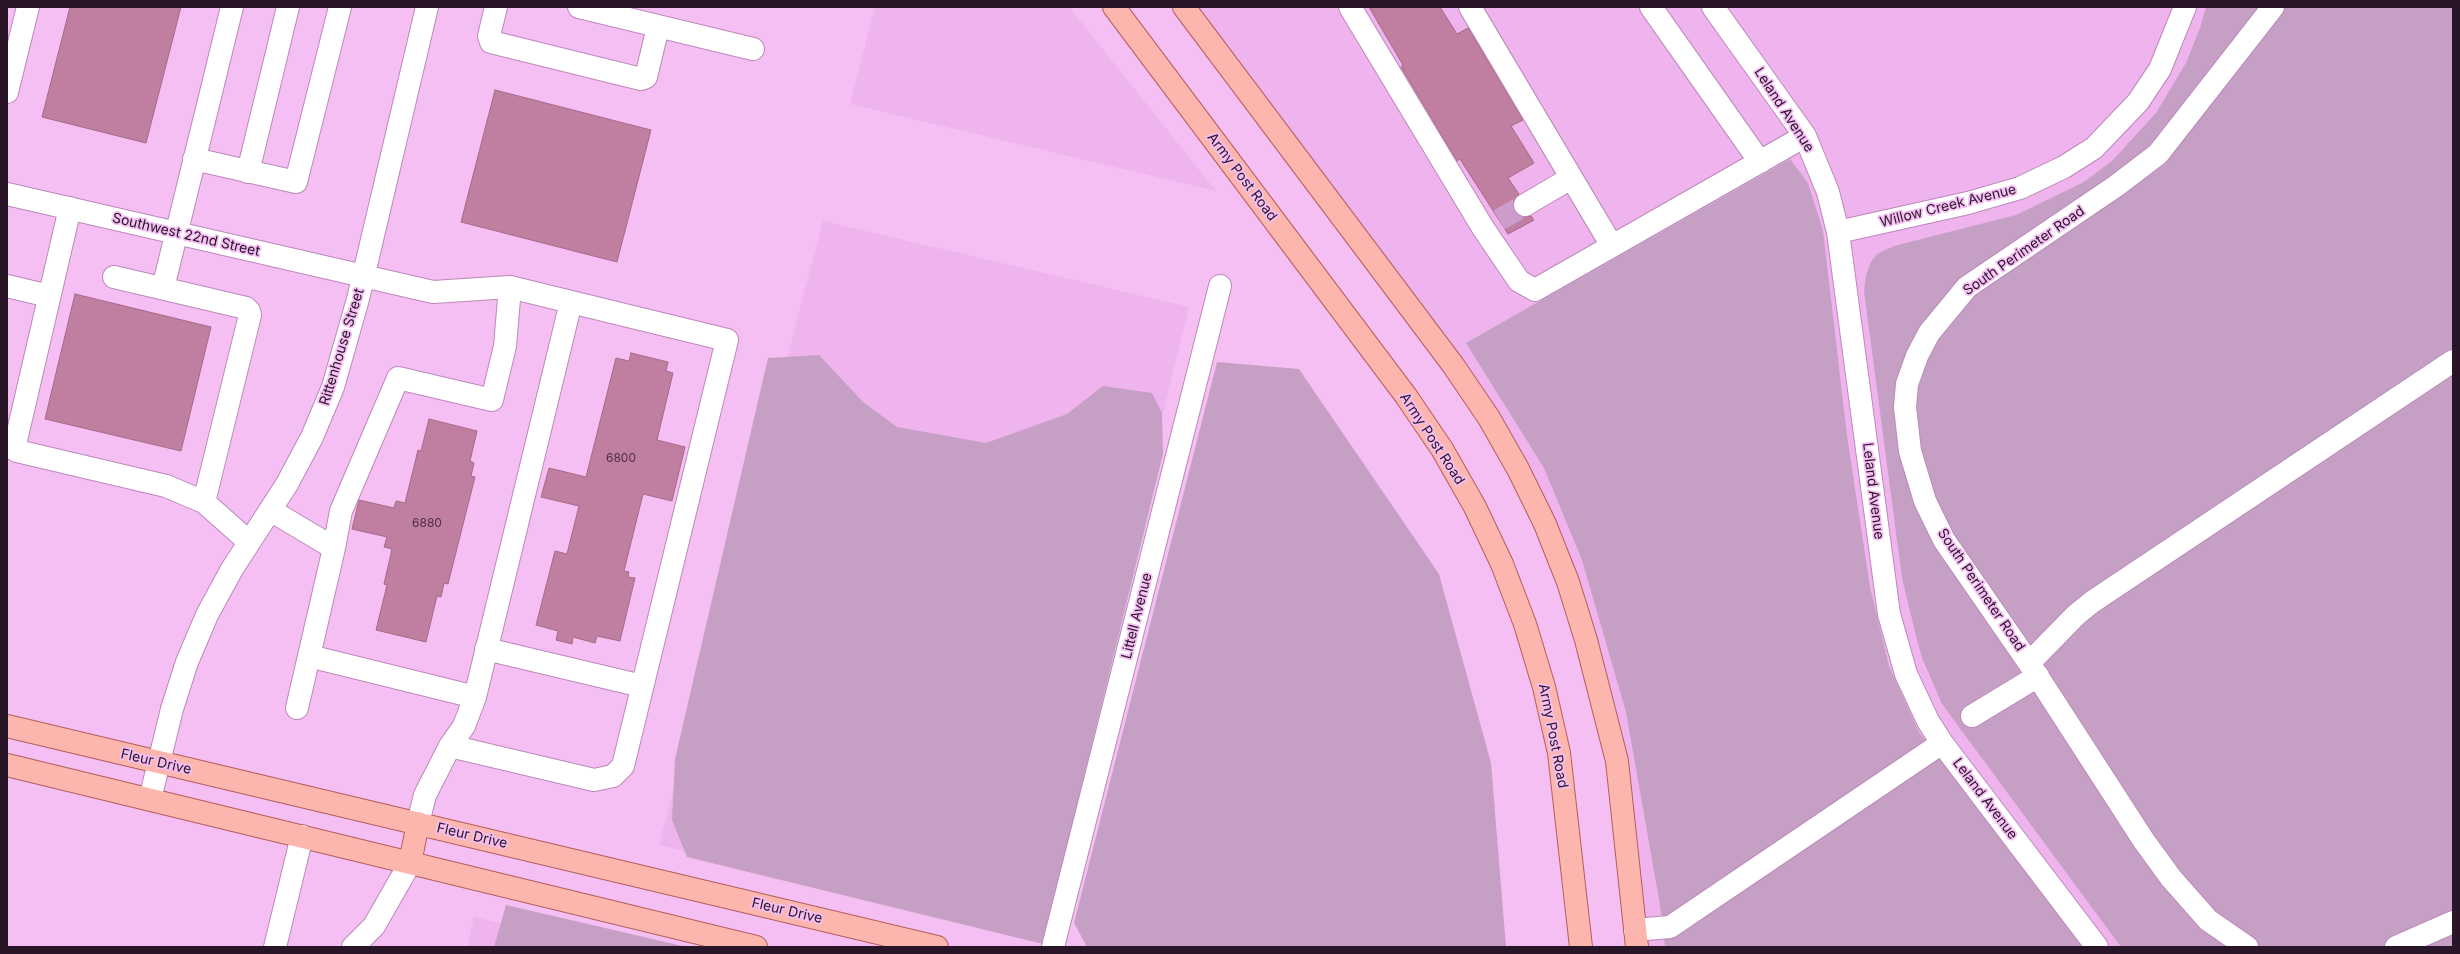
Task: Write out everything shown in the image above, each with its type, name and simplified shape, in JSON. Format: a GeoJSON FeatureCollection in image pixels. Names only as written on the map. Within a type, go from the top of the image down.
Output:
{"type":"FeatureCollection","features":[{"type":"Feature","properties":{"kind":"main road","name":"Army Post Road"},"geometry":{"type":"LineString","coordinates":[[1114,7],[1406,396],[1442,449],[1475,507],[1502,564],[1526,624],[1544,687],[1559,754],[1581,947]]}},
{"type":"Feature","properties":{"kind":"main road"},"geometry":{"type":"LineString","coordinates":[[1184,7],[1453,365],[1489,418],[1521,476],[1545,524],[1568,582],[1586,640],[1617,761],[1636,938]]}},
{"type":"Feature","properties":{"kind":"main road","name":"Fleur Drive"},"geometry":{"type":"LineString","coordinates":[[7,726],[159,764],[418,823],[937,947]]}},
{"type":"Feature","properties":{"kind":"main road"},"geometry":{"type":"LineString","coordinates":[[7,765],[756,947]]}},
{"type":"Feature","properties":{"kind":"main road"},"geometry":{"type":"LineString","coordinates":[[410,863],[418,823]]}},
{"type":"Feature","properties":{"kind":"street"},"geometry":{"type":"LineString","coordinates":[[7,92],[28,7]]}},
{"type":"Feature","properties":{"kind":"street"},"geometry":{"type":"LineString","coordinates":[[163,288],[232,7]]}},
{"type":"Feature","properties":{"kind":"street"},"geometry":{"type":"LineString","coordinates":[[248,172],[288,7]]}},
{"type":"Feature","properties":{"kind":"street"},"geometry":{"type":"LineString","coordinates":[[194,159],[294,183],[298,180],[340,7]]}},
{"type":"Feature","properties":{"kind":"street","name":"Rittenhouse Street"},"geometry":{"type":"LineString","coordinates":[[150,799],[172,709],[187,662],[207,615],[312,437],[333,387],[364,276],[427,7]]}},
{"type":"Feature","properties":{"kind":"street"},"geometry":{"type":"LineString","coordinates":[[496,7],[488,40],[491,42],[641,79],[646,77],[658,27]]}},
{"type":"Feature","properties":{"kind":"street"},"geometry":{"type":"LineString","coordinates":[[579,7],[753,49]]}},
{"type":"Feature","properties":{"kind":"street"},"geometry":{"type":"LineString","coordinates":[[1350,7],[1491,224],[1519,281],[1535,290],[1805,136]]}},
{"type":"Feature","properties":{"kind":"street"},"geometry":{"type":"LineString","coordinates":[[1470,7],[1612,246]]}},
{"type":"Feature","properties":{"kind":"street"},"geometry":{"type":"LineString","coordinates":[[1651,7],[1760,162]]}},
{"type":"Feature","properties":{"kind":"street","name":"Leland Avenue"},"geometry":{"type":"LineString","coordinates":[[1713,7],[1805,136],[1828,192],[1838,232],[1889,614],[1906,674],[1928,722],[1942,743],[2097,947]]}},
{"type":"Feature","properties":{"kind":"street","name":"Willow Creek Avenue"},"geometry":{"type":"LineString","coordinates":[[1838,232],[1968,203],[2020,188],[2064,167],[2094,148],[2138,102],[2160,69],[2185,7]]}},
{"type":"Feature","properties":{"kind":"street","name":"South Perimeter Road"},"geometry":{"type":"LineString","coordinates":[[2247,947],[2208,920],[2171,878],[2144,841],[2034,669],[1944,540],[1925,501],[1910,451],[1905,407],[1907,384],[1917,356],[1929,333],[1967,287],[2116,186],[2158,154],[2274,7]]}},
{"type":"Feature","properties":{"kind":"street"},"geometry":{"type":"LineString","coordinates":[[1525,205],[1571,178]]}},
{"type":"Feature","properties":{"kind":"street","name":"Southwest 22nd Street"},"geometry":{"type":"LineString","coordinates":[[7,194],[433,292],[510,287],[727,340],[642,686]]}},
{"type":"Feature","properties":{"kind":"street"},"geometry":{"type":"LineString","coordinates":[[70,208],[49,296],[16,401],[14,446],[17,452],[166,486],[204,502],[249,542]]}},
{"type":"Feature","properties":{"kind":"street"},"geometry":{"type":"LineString","coordinates":[[114,277],[246,308],[250,315],[204,502]]}},
{"type":"Feature","properties":{"kind":"street"},"geometry":{"type":"LineString","coordinates":[[7,286],[49,296]]}},
{"type":"Feature","properties":{"kind":"street","name":"Littell Avenue"},"geometry":{"type":"LineString","coordinates":[[1053,947],[1220,286]]}},
{"type":"Feature","properties":{"kind":"street"},"geometry":{"type":"LineString","coordinates":[[297,708],[334,548],[341,510],[398,378],[492,400],[505,346],[510,287]]}},
{"type":"Feature","properties":{"kind":"street"},"geometry":{"type":"LineString","coordinates":[[418,823],[425,795],[450,746],[464,726],[475,697],[571,302]]}},
{"type":"Feature","properties":{"kind":"street"},"geometry":{"type":"LineString","coordinates":[[1972,716],[2034,669],[2076,615],[2092,602],[2453,361]]}},
{"type":"Feature","properties":{"kind":"street"},"geometry":{"type":"LineString","coordinates":[[270,510],[334,548]]}},
{"type":"Feature","properties":{"kind":"street"},"geometry":{"type":"LineString","coordinates":[[450,746],[594,780],[612,776],[623,766],[642,686],[486,649]]}},
{"type":"Feature","properties":{"kind":"street"},"geometry":{"type":"LineString","coordinates":[[310,656],[475,697]]}},
{"type":"Feature","properties":{"kind":"street"},"geometry":{"type":"LineString","coordinates":[[1636,938],[1670,927],[1942,743]]}},
{"type":"Feature","properties":{"kind":"street"},"geometry":{"type":"LineString","coordinates":[[275,947],[302,836]]}},
{"type":"Feature","properties":{"kind":"street"},"geometry":{"type":"LineString","coordinates":[[353,947],[374,926],[410,863]]}},
{"type":"Feature","properties":{"kind":"street"},"geometry":{"type":"LineString","coordinates":[[2396,947],[2453,922]]}},
{"type":"Feature","properties":{"kind":"shaded area"},"geometry":{"type":"Polygon","coordinates":[[[875,7],[1069,7],[1216,191],[850,104],[875,7]]]}},
{"type":"Feature","properties":{"kind":"shaded area"},"geometry":{"type":"Polygon","coordinates":[[[1197,7],[2453,7],[2453,947],[1637,947],[1600,699],[1518,469],[1197,7]]]}},
{"type":"Feature","properties":{"kind":"shaded area"},"geometry":{"type":"Polygon","coordinates":[[[2206,7],[2453,7],[2453,947],[2121,947],[1942,704],[1922,658],[1916,636],[1902,578],[1864,291],[1866,275],[1871,262],[1877,254],[1894,246],[2016,215],[2084,182],[2113,160],[2156,113],[2186,63],[2200,28],[2206,7]]]}},
{"type":"Feature","properties":{"kind":"shaded area"},"geometry":{"type":"Polygon","coordinates":[[[1790,159],[1808,183],[1823,231],[1847,436],[1870,587],[1889,666],[1919,732],[2084,947],[1665,947],[1660,905],[1626,712],[1582,560],[1544,468],[1466,343],[1790,159]]]}},
{"type":"Feature","properties":{"kind":"shaded area"},"geometry":{"type":"Polygon","coordinates":[[[823,221],[1189,307],[1036,932],[659,845],[823,221]]]}},
{"type":"Feature","properties":{"kind":"shaded area"},"geometry":{"type":"Polygon","coordinates":[[[819,355],[863,402],[897,427],[986,443],[1067,414],[1103,386],[1152,393],[1162,413],[1163,454],[1043,944],[687,857],[672,820],[675,759],[768,358],[819,355]]]}},
{"type":"Feature","properties":{"kind":"shaded area"},"geometry":{"type":"Polygon","coordinates":[[[1217,362],[1299,369],[1439,574],[1491,763],[1506,947],[1087,947],[1074,923],[1217,362]]]}},
{"type":"Feature","properties":{"kind":"shaded area"},"geometry":{"type":"Polygon","coordinates":[[[506,905],[687,947],[494,947],[506,905]]]}},
{"type":"Feature","properties":{"kind":"shaded area"},"geometry":{"type":"Polygon","coordinates":[[[474,917],[598,947],[467,947],[474,917]]]}},
{"type":"Feature","properties":{"kind":"building"},"geometry":{"type":"Polygon","coordinates":[[[70,7],[181,7],[146,143],[42,117],[70,7]]]}},
{"type":"Feature","properties":{"kind":"building"},"geometry":{"type":"Polygon","coordinates":[[[1369,7],[1440,7],[1457,34],[1468,28],[1523,120],[1511,126],[1534,163],[1508,178],[1519,194],[1513,205],[1514,212],[1525,217],[1531,216],[1534,220],[1508,234],[1460,159],[1457,161],[1401,67],[1403,65],[1369,7]]]}},
{"type":"Feature","properties":{"kind":"building"},"geometry":{"type":"Polygon","coordinates":[[[495,90],[651,130],[617,262],[461,222],[495,90]]]}},
{"type":"Feature","properties":{"kind":"building"},"geometry":{"type":"Polygon","coordinates":[[[75,294],[211,327],[181,451],[45,419],[75,294]]]}},
{"type":"Feature","properties":{"kind":"building"},"geometry":{"type":"Polygon","coordinates":[[[631,353],[668,362],[666,371],[673,373],[657,440],[685,447],[672,501],[643,494],[624,571],[629,572],[628,577],[635,578],[620,641],[597,636],[595,643],[573,637],[572,644],[556,640],[558,631],[536,625],[555,551],[567,554],[579,506],[541,497],[549,468],[586,477],[616,358],[629,361],[631,353]]]}},
{"type":"Feature","properties":{"kind":"building"},"geometry":{"type":"Polygon","coordinates":[[[429,419],[477,431],[470,461],[474,463],[471,476],[475,477],[448,584],[444,583],[441,597],[437,596],[426,642],[376,630],[387,585],[384,584],[392,549],[384,547],[387,537],[352,529],[359,500],[394,508],[396,501],[405,503],[418,450],[421,451],[429,419]]]}},
{"type":"Feature","properties":{"kind":"tunnel"},"geometry":{"type":"LineString","coordinates":[[1499,220],[1525,205]]}}]}
